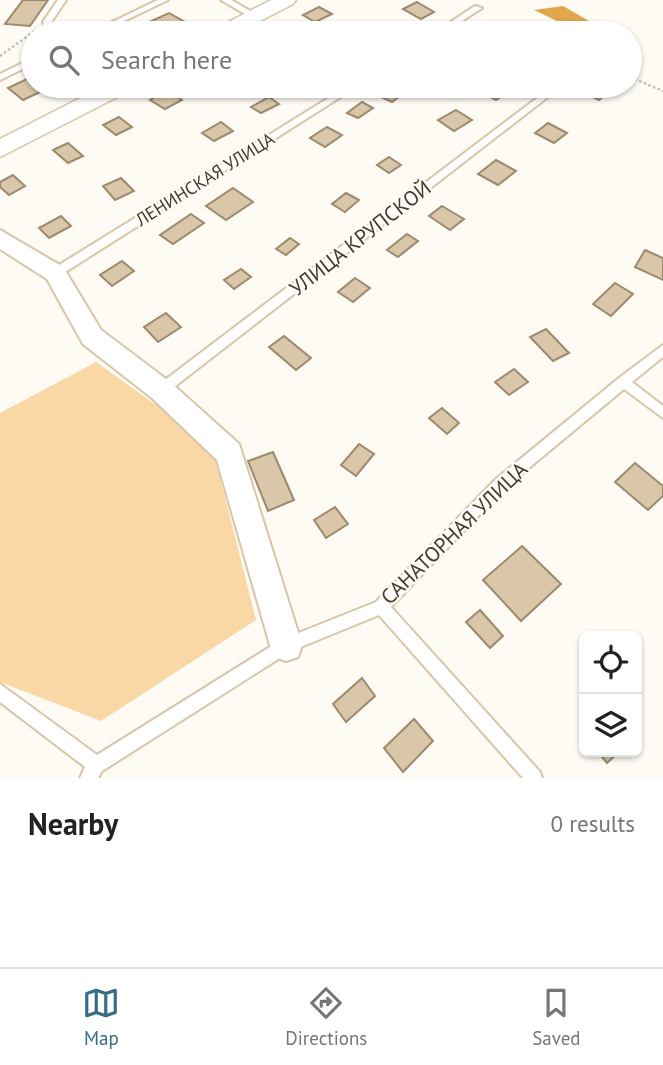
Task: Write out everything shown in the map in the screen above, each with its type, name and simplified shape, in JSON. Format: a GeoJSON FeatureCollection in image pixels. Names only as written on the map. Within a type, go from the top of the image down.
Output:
{"type":"FeatureCollection","features":[{"type":"Feature","properties":{"kind":"street"},"geometry":{"type":"LineString","coordinates":[[245,21],[286,0]]}},
{"type":"Feature","properties":{"kind":"street"},"geometry":{"type":"LineString","coordinates":[[0,149],[98,98]]}},
{"type":"Feature","properties":{"kind":"street"},"geometry":{"type":"LineString","coordinates":[[0,238],[55,273],[92,337],[162,390],[229,453],[286,645]]}},
{"type":"Feature","properties":{"kind":"lane"},"geometry":{"type":"LineString","coordinates":[[48,21],[62,0]]}},
{"type":"Feature","properties":{"kind":"lane"},"geometry":{"type":"LineString","coordinates":[[119,21],[164,0]]}},
{"type":"Feature","properties":{"kind":"lane"},"geometry":{"type":"LineString","coordinates":[[225,0],[255,16]]}},
{"type":"Feature","properties":{"kind":"lane"},"geometry":{"type":"LineString","coordinates":[[457,21],[478,8]]}},
{"type":"Feature","properties":{"kind":"lane"},"geometry":{"type":"LineString","coordinates":[[0,77],[21,67]]}},
{"type":"Feature","properties":{"kind":"lane","name":"ЛЕНИНСКАЯ УЛИЦА"},"geometry":{"type":"LineString","coordinates":[[55,273],[335,98]]}},
{"type":"Feature","properties":{"kind":"lane","name":"УЛИЦА КРУПСКОЙ"},"geometry":{"type":"LineString","coordinates":[[162,390],[542,98]]}},
{"type":"Feature","properties":{"kind":"lane","name":"САНАТОРНАЯ УЛИЦА"},"geometry":{"type":"LineString","coordinates":[[92,771],[286,645],[381,607],[501,483],[663,350]]}},
{"type":"Feature","properties":{"kind":"lane"},"geometry":{"type":"LineString","coordinates":[[623,382],[663,412]]}},
{"type":"Feature","properties":{"kind":"lane"},"geometry":{"type":"LineString","coordinates":[[381,607],[534,778]]}},
{"type":"Feature","properties":{"kind":"lane"},"geometry":{"type":"LineString","coordinates":[[0,692],[92,771]]}},
{"type":"Feature","properties":{"kind":"path"},"geometry":{"type":"LineString","coordinates":[[0,57],[21,41]]}},
{"type":"Feature","properties":{"kind":"path"},"geometry":{"type":"LineString","coordinates":[[642,83],[663,91]]}},
{"type":"Feature","properties":{"kind":"shaded area"},"geometry":{"type":"Polygon","coordinates":[[[563,6],[589,21],[557,21],[534,10],[563,6]]]}},
{"type":"Feature","properties":{"kind":"shaded area"},"geometry":{"type":"Polygon","coordinates":[[[96,362],[212,445],[256,620],[101,721],[0,682],[0,413],[96,362]]]}},
{"type":"Feature","properties":{"kind":"building"},"geometry":{"type":"Polygon","coordinates":[[[23,0],[48,0],[33,21],[21,21],[21,25],[5,24],[23,0]]]}},
{"type":"Feature","properties":{"kind":"building"},"geometry":{"type":"Polygon","coordinates":[[[417,2],[434,12],[421,19],[403,9],[417,2]]]}},
{"type":"Feature","properties":{"kind":"building"},"geometry":{"type":"Polygon","coordinates":[[[319,7],[332,14],[317,21],[303,15],[319,7]]]}},
{"type":"Feature","properties":{"kind":"building"},"geometry":{"type":"Polygon","coordinates":[[[169,13],[183,21],[151,21],[169,13]]]}},
{"type":"Feature","properties":{"kind":"building"},"geometry":{"type":"Polygon","coordinates":[[[21,82],[21,98],[27,98],[23,100],[8,88],[21,82]]]}},
{"type":"Feature","properties":{"kind":"building"},"geometry":{"type":"Polygon","coordinates":[[[179,98],[182,100],[165,109],[150,100],[179,98]]]}},
{"type":"Feature","properties":{"kind":"building"},"geometry":{"type":"Polygon","coordinates":[[[267,98],[279,104],[261,113],[251,107],[267,98]]]}},
{"type":"Feature","properties":{"kind":"building"},"geometry":{"type":"Polygon","coordinates":[[[362,102],[373,108],[358,118],[347,113],[362,102]]]}},
{"type":"Feature","properties":{"kind":"building"},"geometry":{"type":"Polygon","coordinates":[[[456,110],[472,120],[454,131],[438,120],[456,110]]]}},
{"type":"Feature","properties":{"kind":"building"},"geometry":{"type":"Polygon","coordinates":[[[119,117],[132,127],[116,135],[103,125],[119,117]]]}},
{"type":"Feature","properties":{"kind":"building"},"geometry":{"type":"Polygon","coordinates":[[[221,122],[233,131],[214,141],[202,133],[221,122]]]}},
{"type":"Feature","properties":{"kind":"building"},"geometry":{"type":"Polygon","coordinates":[[[548,123],[567,133],[554,143],[535,133],[548,123]]]}},
{"type":"Feature","properties":{"kind":"building"},"geometry":{"type":"Polygon","coordinates":[[[327,127],[342,135],[325,147],[310,138],[327,127]]]}},
{"type":"Feature","properties":{"kind":"building"},"geometry":{"type":"Polygon","coordinates":[[[68,143],[83,156],[68,163],[53,150],[68,143]]]}},
{"type":"Feature","properties":{"kind":"building"},"geometry":{"type":"Polygon","coordinates":[[[389,157],[401,165],[389,173],[377,165],[389,157]]]}},
{"type":"Feature","properties":{"kind":"building"},"geometry":{"type":"Polygon","coordinates":[[[496,160],[516,171],[498,185],[478,174],[496,160]]]}},
{"type":"Feature","properties":{"kind":"building"},"geometry":{"type":"Polygon","coordinates":[[[13,175],[25,186],[9,195],[0,187],[0,182],[13,175]]]}},
{"type":"Feature","properties":{"kind":"building"},"geometry":{"type":"Polygon","coordinates":[[[121,178],[134,191],[115,200],[103,186],[121,178]]]}},
{"type":"Feature","properties":{"kind":"building"},"geometry":{"type":"Polygon","coordinates":[[[233,188],[253,202],[226,220],[206,206],[233,188]]]}},
{"type":"Feature","properties":{"kind":"building"},"geometry":{"type":"Polygon","coordinates":[[[346,193],[359,200],[345,212],[332,204],[346,193]]]}},
{"type":"Feature","properties":{"kind":"building"},"geometry":{"type":"Polygon","coordinates":[[[442,206],[464,219],[450,230],[429,216],[442,206]]]}},
{"type":"Feature","properties":{"kind":"building"},"geometry":{"type":"Polygon","coordinates":[[[191,214],[204,223],[173,244],[160,235],[191,214]]]}},
{"type":"Feature","properties":{"kind":"building"},"geometry":{"type":"Polygon","coordinates":[[[61,216],[71,226],[49,238],[39,228],[61,216]]]}},
{"type":"Feature","properties":{"kind":"building"},"geometry":{"type":"Polygon","coordinates":[[[407,234],[418,241],[398,257],[387,250],[407,234]]]}},
{"type":"Feature","properties":{"kind":"building"},"geometry":{"type":"Polygon","coordinates":[[[290,238],[299,244],[286,255],[276,249],[290,238]]]}},
{"type":"Feature","properties":{"kind":"building"},"geometry":{"type":"Polygon","coordinates":[[[645,250],[663,258],[663,280],[635,267],[645,250]]]}},
{"type":"Feature","properties":{"kind":"building"},"geometry":{"type":"Polygon","coordinates":[[[122,261],[134,271],[112,286],[100,275],[122,261]]]}},
{"type":"Feature","properties":{"kind":"building"},"geometry":{"type":"Polygon","coordinates":[[[241,269],[251,277],[234,289],[224,280],[241,269]]]}},
{"type":"Feature","properties":{"kind":"building"},"geometry":{"type":"Polygon","coordinates":[[[355,278],[370,288],[353,302],[338,292],[355,278]]]}},
{"type":"Feature","properties":{"kind":"building"},"geometry":{"type":"Polygon","coordinates":[[[615,283],[633,294],[611,316],[593,304],[615,283]]]}},
{"type":"Feature","properties":{"kind":"building"},"geometry":{"type":"Polygon","coordinates":[[[166,313],[181,327],[158,342],[144,327],[166,313]]]}},
{"type":"Feature","properties":{"kind":"building"},"geometry":{"type":"Polygon","coordinates":[[[546,329],[569,353],[553,361],[530,337],[546,329]]]}},
{"type":"Feature","properties":{"kind":"building"},"geometry":{"type":"Polygon","coordinates":[[[284,336],[311,358],[296,370],[269,347],[284,336]]]}},
{"type":"Feature","properties":{"kind":"building"},"geometry":{"type":"Polygon","coordinates":[[[514,369],[528,382],[509,395],[495,382],[514,369]]]}},
{"type":"Feature","properties":{"kind":"building"},"geometry":{"type":"Polygon","coordinates":[[[442,408],[459,423],[447,434],[429,418],[442,408]]]}},
{"type":"Feature","properties":{"kind":"building"},"geometry":{"type":"Polygon","coordinates":[[[359,444],[374,454],[356,476],[341,465],[359,444]]]}},
{"type":"Feature","properties":{"kind":"building"},"geometry":{"type":"Polygon","coordinates":[[[273,452],[294,500],[268,511],[248,461],[273,452]]]}},
{"type":"Feature","properties":{"kind":"building"},"geometry":{"type":"Polygon","coordinates":[[[635,463],[663,486],[663,496],[648,510],[615,482],[635,463]]]}},
{"type":"Feature","properties":{"kind":"building"},"geometry":{"type":"Polygon","coordinates":[[[335,507],[348,524],[326,538],[314,520],[335,507]]]}},
{"type":"Feature","properties":{"kind":"building"},"geometry":{"type":"Polygon","coordinates":[[[522,546],[561,584],[521,621],[483,580],[522,546]]]}},
{"type":"Feature","properties":{"kind":"building"},"geometry":{"type":"Polygon","coordinates":[[[480,610],[503,636],[490,648],[466,622],[480,610]]]}},
{"type":"Feature","properties":{"kind":"building"},"geometry":{"type":"Polygon","coordinates":[[[362,678],[375,696],[346,722],[333,704],[362,678]]]}},
{"type":"Feature","properties":{"kind":"building"},"geometry":{"type":"Polygon","coordinates":[[[414,719],[433,741],[403,772],[384,748],[414,719]]]}},
{"type":"Feature","properties":{"kind":"building"},"geometry":{"type":"Polygon","coordinates":[[[602,757],[614,757],[607,763],[602,757]]]}}]}
